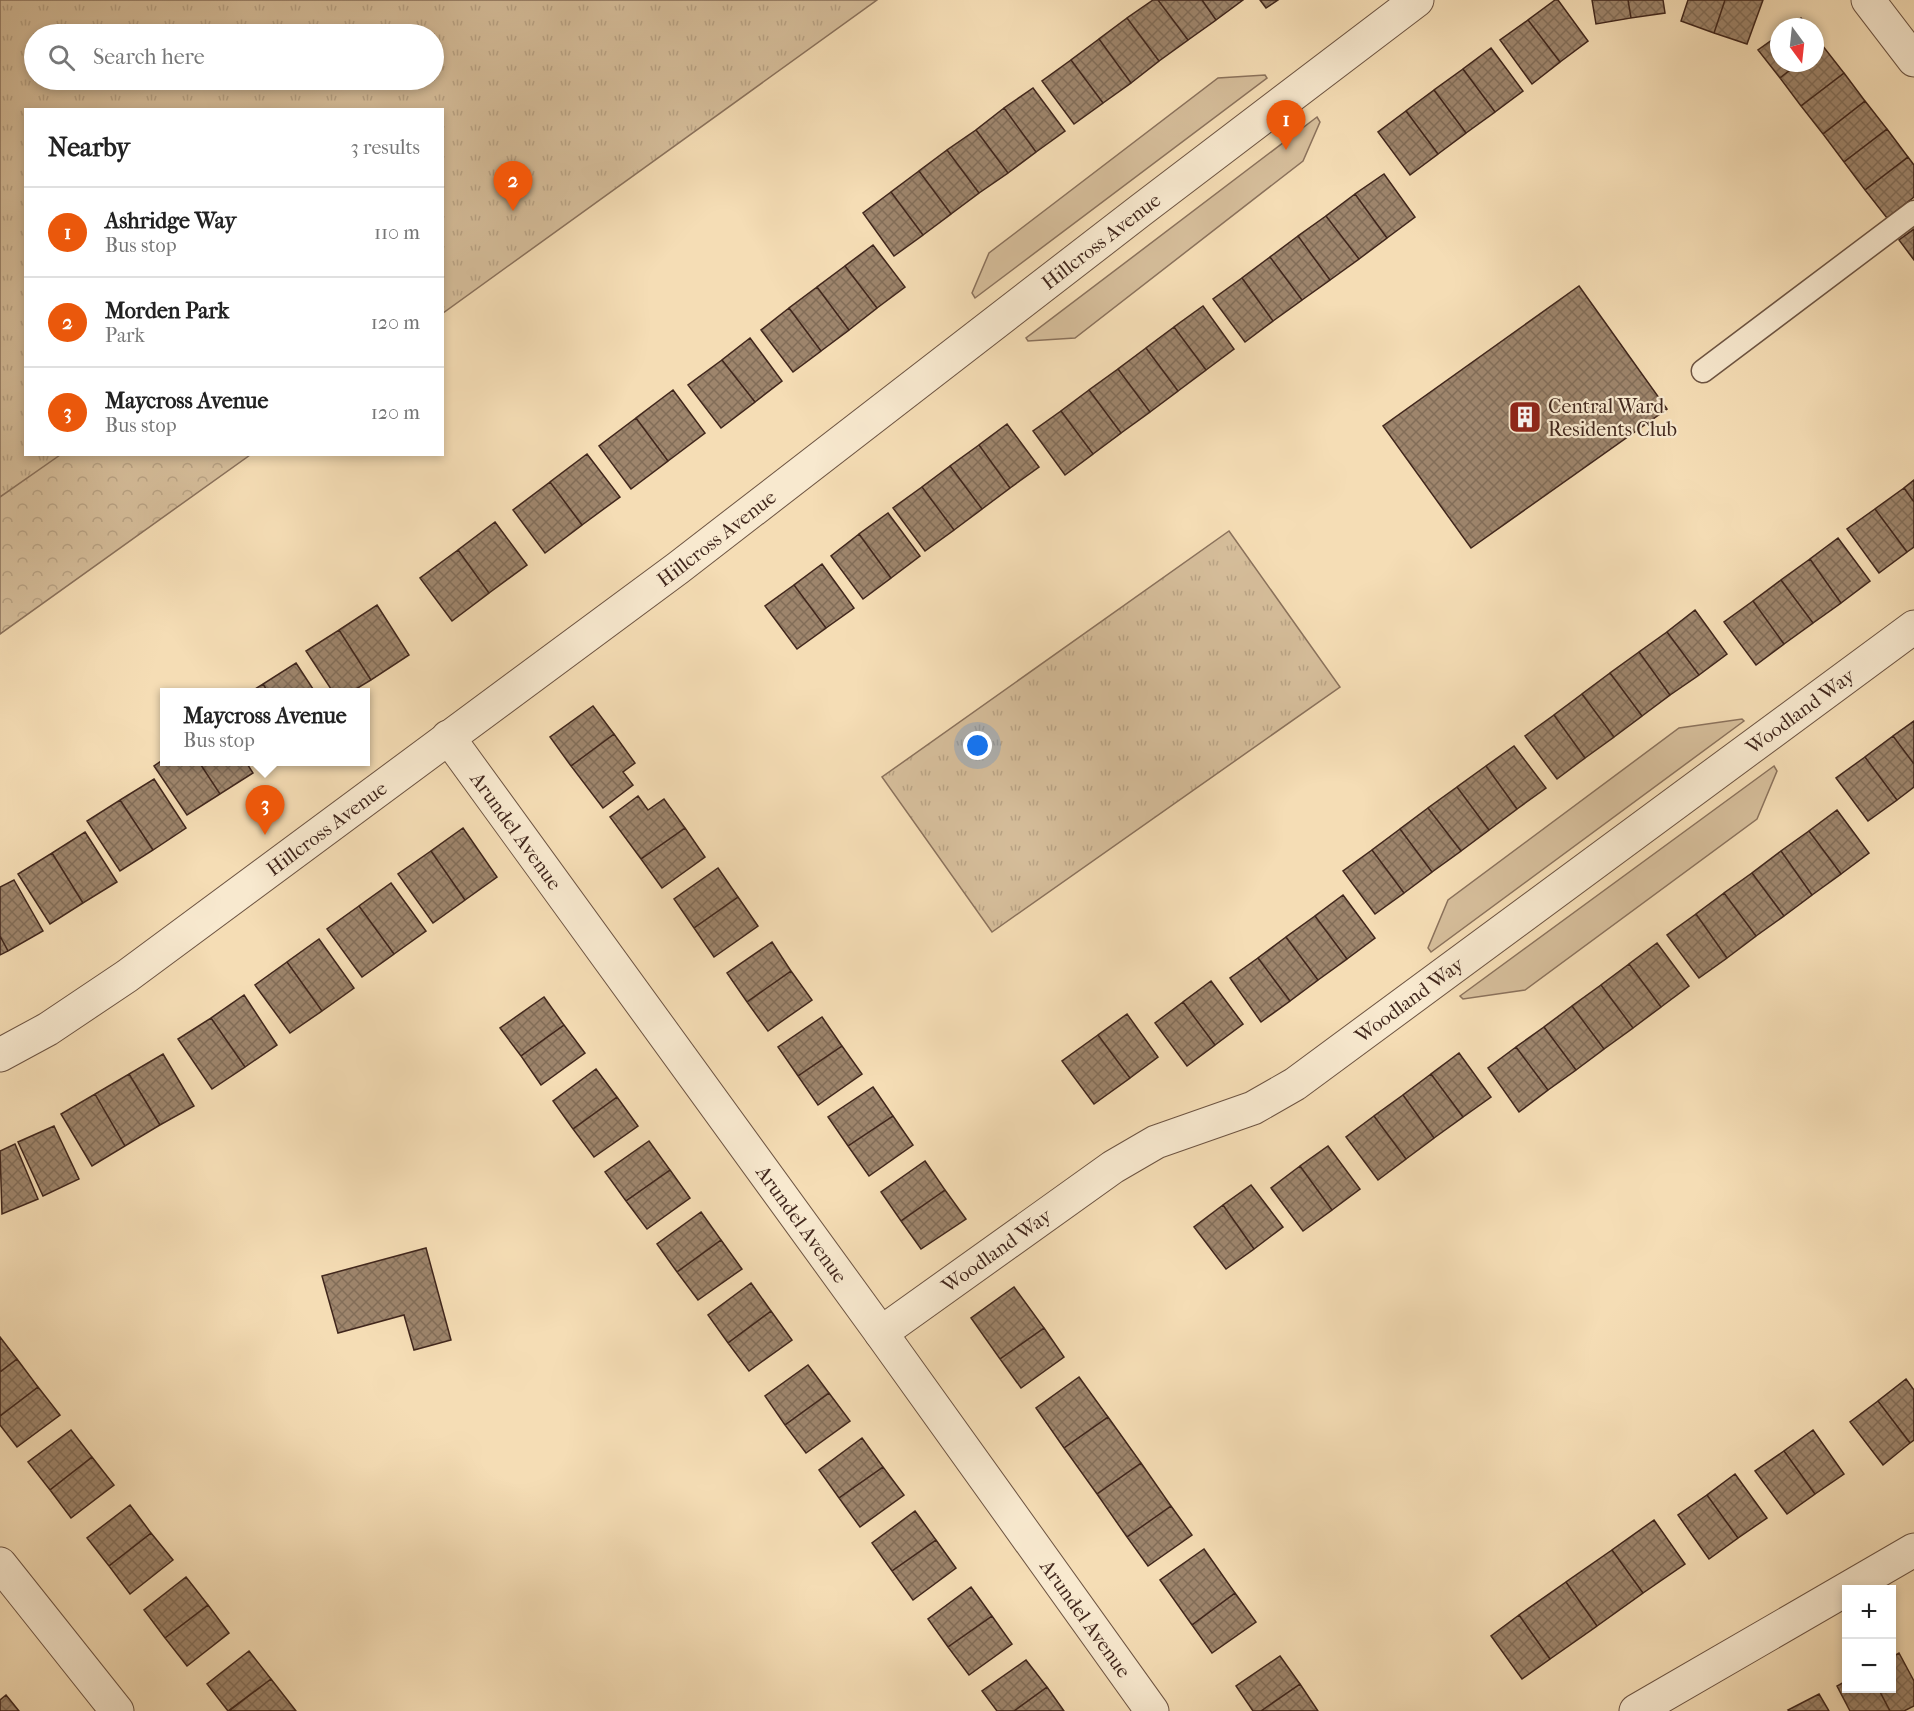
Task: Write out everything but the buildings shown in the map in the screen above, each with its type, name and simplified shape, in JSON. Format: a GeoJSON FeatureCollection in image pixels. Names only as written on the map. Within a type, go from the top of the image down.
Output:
{"type":"FeatureCollection","features":[{"type":"Feature","properties":{"kind":"street","name":"Hillcross Avenue"},"geometry":{"type":"LineString","coordinates":[[0,1055],[48,1029],[118,982],[678,568],[1417,0]]}},
{"type":"Feature","properties":{"kind":"street"},"geometry":{"type":"LineString","coordinates":[[1868,0],[1914,60]]}},
{"type":"Feature","properties":{"kind":"street","name":"Woodland Way"},"geometry":{"type":"LineString","coordinates":[[881,1333],[1113,1167],[1156,1142],[1253,1108],[1295,1084],[1914,627]]}},
{"type":"Feature","properties":{"kind":"street","name":"Arundel Avenue"},"geometry":{"type":"LineString","coordinates":[[448,737],[1152,1711]]}},
{"type":"Feature","properties":{"kind":"street"},"geometry":{"type":"LineString","coordinates":[[1636,1711],[1914,1550]]}},
{"type":"Feature","properties":{"kind":"street"},"geometry":{"type":"LineString","coordinates":[[0,1564],[117,1711]]}},
{"type":"Feature","properties":{"kind":"lane"},"geometry":{"type":"LineString","coordinates":[[1703,371],[1914,213]]}},
{"type":"Feature","properties":{"kind":"green space"},"geometry":{"type":"Polygon","coordinates":[[[0,0],[877,0],[444,312],[444,108],[24,108],[24,456],[59,456],[0,497],[0,0]]]}},
{"type":"Feature","properties":{"kind":"green space"},"geometry":{"type":"Polygon","coordinates":[[[1265,75],[1267,78],[975,298],[972,293],[989,253],[1218,78],[1265,75]]]}},
{"type":"Feature","properties":{"kind":"green space"},"geometry":{"type":"Polygon","coordinates":[[[1317,117],[1320,122],[1303,161],[1075,338],[1028,341],[1026,338],[1317,117]]]}},
{"type":"Feature","properties":{"kind":"green space"},"geometry":{"type":"Polygon","coordinates":[[[43,456],[249,456],[0,634],[0,486],[43,456]]]}},
{"type":"Feature","properties":{"kind":"green space"},"geometry":{"type":"Polygon","coordinates":[[[1229,531],[1340,687],[992,932],[882,777],[1229,531]]]}},
{"type":"Feature","properties":{"kind":"green space"},"geometry":{"type":"Polygon","coordinates":[[[1742,719],[1744,721],[1431,952],[1428,948],[1448,900],[1679,728],[1742,719]]]}},
{"type":"Feature","properties":{"kind":"green space"},"geometry":{"type":"Polygon","coordinates":[[[1774,766],[1777,771],[1757,819],[1525,990],[1463,999],[1460,996],[1774,766]]]}},
{"type":"Feature","properties":{"kind":"place","name":"Ashridge Way"},"geometry":{"type":"Point","coordinates":[1286,150]}},
{"type":"Feature","properties":{"kind":"place","name":"Morden Park"},"geometry":{"type":"Point","coordinates":[513,211]}},
{"type":"Feature","properties":{"kind":"place","name":"Central Ward Residents Club"},"geometry":{"type":"Point","coordinates":[1525,417]}},
{"type":"Feature","properties":{"kind":"place","name":"Maycross Avenue"},"geometry":{"type":"Point","coordinates":[265,835]}}]}
